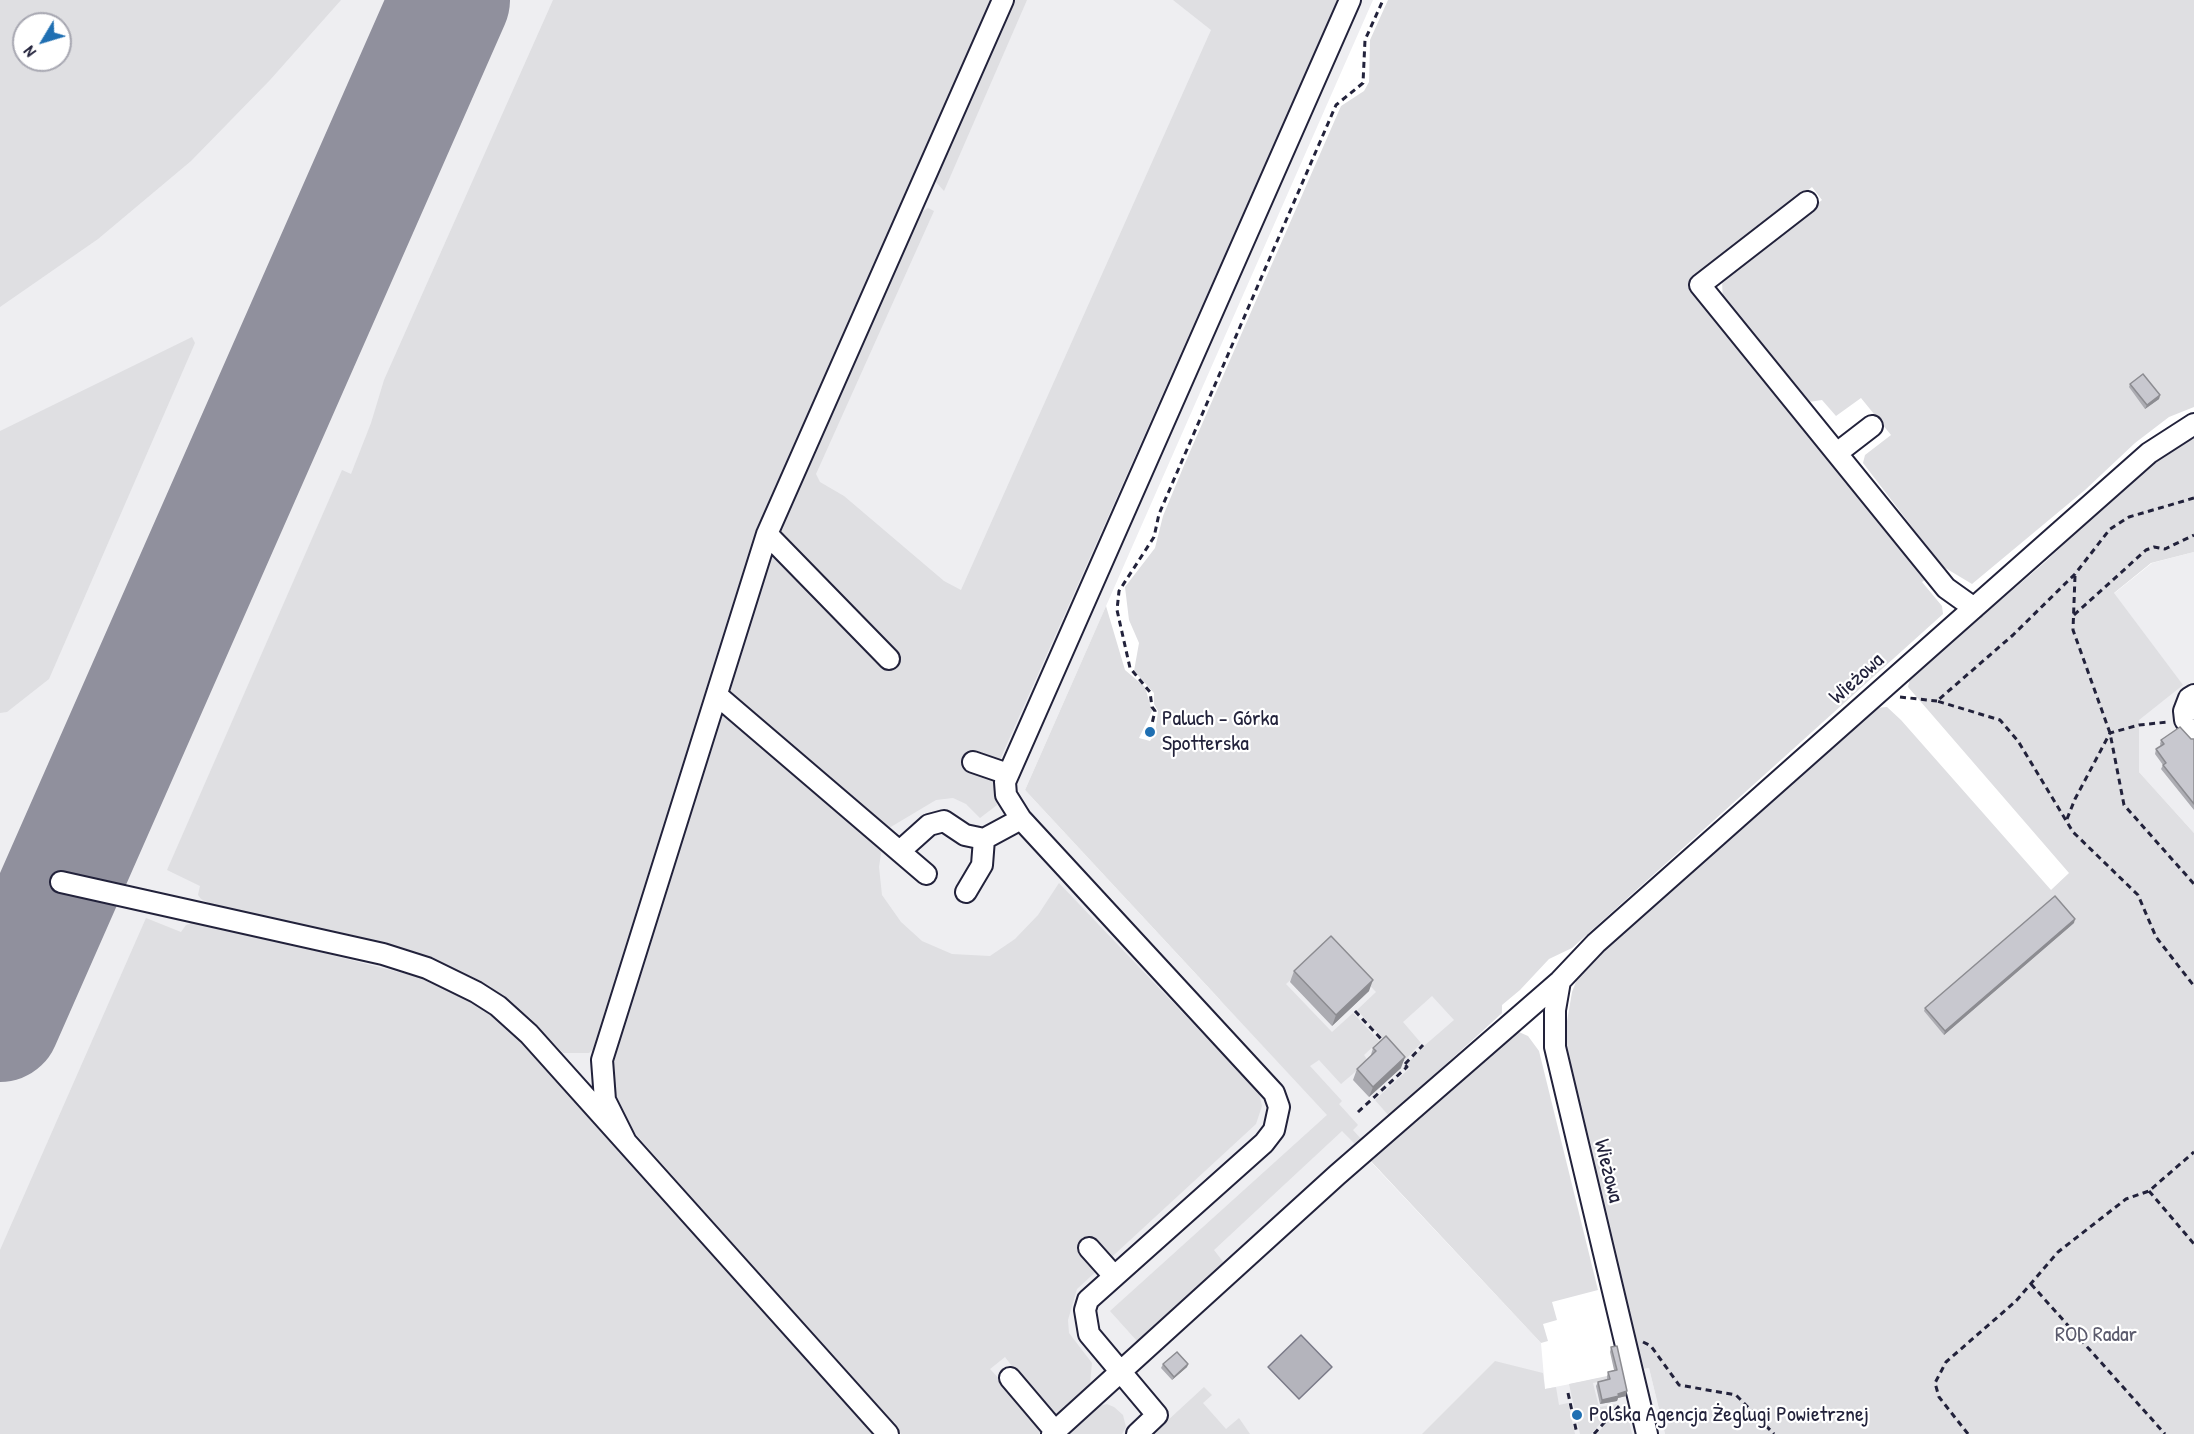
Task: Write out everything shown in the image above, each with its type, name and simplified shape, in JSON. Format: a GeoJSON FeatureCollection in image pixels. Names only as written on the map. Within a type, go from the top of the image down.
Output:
{"type":"FeatureCollection","features":[{"type":"Feature","properties":{"kind":"lane"},"geometry":{"type":"LineString","coordinates":[[626,1142],[605,1100],[602,1060],[767,534],[1004,0]]}},
{"type":"Feature","properties":{"kind":"lane"},"geometry":{"type":"LineString","coordinates":[[1137,1434],[1157,1415],[1089,1334],[1085,1310],[1088,1300],[1264,1143],[1274,1130],[1279,1107],[1274,1093],[1021,819],[1006,795],[1008,774],[1350,0]]}},
{"type":"Feature","properties":{"kind":"lane"},"geometry":{"type":"LineString","coordinates":[[1807,202],[1700,285],[1946,588],[1974,608]]}},
{"type":"Feature","properties":{"kind":"lane","name":"Wieżowa"},"geometry":{"type":"LineString","coordinates":[[1054,1433],[1122,1373],[1144,1348],[1362,1152],[1560,981],[1596,944],[1876,694],[2149,453],[2194,424]]}},
{"type":"Feature","properties":{"kind":"lane"},"geometry":{"type":"LineString","coordinates":[[1837,453],[1872,426]]}},
{"type":"Feature","properties":{"kind":"lane"},"geometry":{"type":"LineString","coordinates":[[767,534],[889,659]]}},
{"type":"Feature","properties":{"kind":"lane"},"geometry":{"type":"LineString","coordinates":[[2189,726],[2184,711],[2189,698],[2194,695]]}},
{"type":"Feature","properties":{"kind":"lane"},"geometry":{"type":"LineString","coordinates":[[718,696],[926,874]]}},
{"type":"Feature","properties":{"kind":"lane"},"geometry":{"type":"LineString","coordinates":[[973,762],[1008,774]]}},
{"type":"Feature","properties":{"kind":"lane"},"geometry":{"type":"LineString","coordinates":[[900,851],[929,825],[944,821],[965,835],[984,839],[1021,819]]}},
{"type":"Feature","properties":{"kind":"lane"},"geometry":{"type":"LineString","coordinates":[[966,892],[981,865],[984,839]]}},
{"type":"Feature","properties":{"kind":"lane"},"geometry":{"type":"LineString","coordinates":[[62,882],[383,954],[447,977],[498,1006],[529,1034],[888,1434]]}},
{"type":"Feature","properties":{"kind":"lane","name":"Wieżowa"},"geometry":{"type":"LineString","coordinates":[[1560,981],[1555,1010],[1555,1047],[1647,1434]]}},
{"type":"Feature","properties":{"kind":"lane"},"geometry":{"type":"LineString","coordinates":[[1089,1248],[1114,1276]]}},
{"type":"Feature","properties":{"kind":"lane"},"geometry":{"type":"LineString","coordinates":[[1010,1378],[1054,1433]]}},
{"type":"Feature","properties":{"kind":"path"},"geometry":{"type":"LineString","coordinates":[[1150,732],[1155,715],[1150,692],[1144,682],[1132,673],[1117,610],[1119,591],[1155,537],[1159,514],[1336,105],[1363,83],[1365,40],[1383,0]]}},
{"type":"Feature","properties":{"kind":"path"},"geometry":{"type":"LineString","coordinates":[[1938,701],[2013,635],[2075,574],[2110,529],[2129,518],[2194,498]]}},
{"type":"Feature","properties":{"kind":"path"},"geometry":{"type":"LineString","coordinates":[[2074,615],[2146,550],[2154,547],[2165,549],[2194,535]]}},
{"type":"Feature","properties":{"kind":"path"},"geometry":{"type":"LineString","coordinates":[[2075,574],[2073,630],[2110,734],[2124,805],[2194,884]]}},
{"type":"Feature","properties":{"kind":"path"},"geometry":{"type":"LineString","coordinates":[[1876,694],[1938,701],[2000,720],[2018,741],[2073,832],[2138,895],[2156,937],[2194,986]]}},
{"type":"Feature","properties":{"kind":"path"},"geometry":{"type":"LineString","coordinates":[[2066,821],[2075,799],[2110,734],[2139,725],[2189,726]]}},
{"type":"Feature","properties":{"kind":"path"},"geometry":{"type":"LineString","coordinates":[[1356,1011],[1391,1049]]}},
{"type":"Feature","properties":{"kind":"path"},"geometry":{"type":"LineString","coordinates":[[1405,1064],[1423,1045]]}},
{"type":"Feature","properties":{"kind":"path"},"geometry":{"type":"LineString","coordinates":[[1358,1112],[1407,1067],[1398,1057]]}},
{"type":"Feature","properties":{"kind":"path"},"geometry":{"type":"LineString","coordinates":[[1968,1434],[1939,1397],[1935,1383],[1946,1362],[2016,1301],[2058,1252],[2126,1199],[2149,1191],[2194,1152]]}},
{"type":"Feature","properties":{"kind":"path"},"geometry":{"type":"LineString","coordinates":[[2149,1191],[2194,1244]]}},
{"type":"Feature","properties":{"kind":"path"},"geometry":{"type":"LineString","coordinates":[[2031,1284],[2165,1434]]}},
{"type":"Feature","properties":{"kind":"path"},"geometry":{"type":"LineString","coordinates":[[1623,1332],[1651,1346],[1679,1385],[1736,1395],[1774,1434]]}},
{"type":"Feature","properties":{"kind":"path"},"geometry":{"type":"LineString","coordinates":[[1568,1393],[1577,1434]]}},
{"type":"Feature","properties":{"kind":"path"},"geometry":{"type":"LineString","coordinates":[[1594,1434],[1620,1404],[1628,1401]]}},
{"type":"Feature","properties":{"kind":"shaded area"},"geometry":{"type":"Polygon","coordinates":[[[0,0],[1373,0],[1025,790],[1220,1000],[1400,859],[1502,1013],[1356,1146],[1541,1343],[1545,1389],[1615,1375],[1618,1382],[1645,1375],[1644,1369],[1649,1368],[1665,1434],[0,1434],[0,0]]]}},
{"type":"Feature","properties":{"kind":"shaded area"},"geometry":{"type":"Polygon","coordinates":[[[2194,552],[2194,833],[2139,772],[2139,719],[2112,595],[2152,563],[2194,552]]]}},
{"type":"Feature","properties":{"kind":"shaded area"},"geometry":{"type":"Polygon","coordinates":[[[1301,1335],[1332,1367],[1299,1399],[1268,1367],[1301,1335]]]}},
{"type":"Feature","properties":{"kind":"green space"},"geometry":{"type":"Polygon","coordinates":[[[0,0],[341,0],[270,80],[191,161],[98,239],[0,307],[0,0]]]}},
{"type":"Feature","properties":{"kind":"green space"},"geometry":{"type":"Polygon","coordinates":[[[553,0],[993,0],[757,535],[598,1045],[589,1053],[563,1053],[530,1018],[495,992],[462,972],[433,960],[211,904],[198,895],[200,886],[167,870],[342,470],[351,474],[371,423],[384,380],[553,0]]]}},
{"type":"Feature","properties":{"kind":"green space"},"geometry":{"type":"Polygon","coordinates":[[[1012,0],[1027,0],[944,191],[936,182],[936,171],[1012,0]]]}},
{"type":"Feature","properties":{"kind":"green space"},"geometry":{"type":"Polygon","coordinates":[[[1173,0],[1338,0],[998,764],[990,774],[995,781],[997,805],[980,818],[966,804],[953,798],[936,800],[884,831],[728,690],[768,557],[782,556],[786,545],[779,532],[917,215],[928,208],[934,211],[816,474],[820,482],[844,496],[944,581],[961,590],[1211,30],[1173,0]]]}},
{"type":"Feature","properties":{"kind":"green space"},"geometry":{"type":"Polygon","coordinates":[[[1388,0],[2194,0],[2194,407],[2169,417],[2135,443],[2085,490],[1972,584],[1942,566],[1863,463],[1865,455],[1891,435],[1861,398],[1836,416],[1822,400],[1802,403],[1723,305],[1722,279],[1822,200],[1812,187],[1694,283],[1930,576],[1922,582],[1942,606],[1943,614],[1572,948],[1549,959],[1520,990],[1502,1005],[1502,1013],[1389,1116],[1375,1100],[1410,1068],[1407,1064],[1424,1046],[1454,1020],[1432,996],[1403,1022],[1421,1043],[1404,1061],[1357,1010],[1376,992],[1330,943],[1286,984],[1332,1032],[1353,1013],[1379,1041],[1364,1055],[1368,1061],[1341,1084],[1319,1060],[1310,1066],[1342,1101],[1339,1104],[1358,1125],[1353,1130],[1362,1140],[1356,1145],[1342,1131],[1214,1250],[1224,1263],[1137,1341],[1110,1311],[1327,1115],[1025,790],[1106,606],[1125,670],[1145,687],[1152,711],[1139,738],[1150,741],[1155,734],[1158,711],[1154,704],[1154,693],[1134,671],[1139,643],[1129,620],[1125,587],[1155,548],[1163,516],[1185,463],[1341,106],[1364,91],[1369,82],[1370,40],[1388,0]]]}},
{"type":"Feature","properties":{"kind":"green space"},"geometry":{"type":"Polygon","coordinates":[[[192,337],[195,343],[49,679],[7,712],[0,713],[0,431],[192,337]]]}},
{"type":"Feature","properties":{"kind":"green space","name":"ROD Radar"},"geometry":{"type":"Polygon","coordinates":[[[2194,435],[2194,552],[2151,563],[2114,593],[2183,685],[2139,720],[2139,772],[2194,833],[2194,1434],[1665,1434],[1649,1368],[1644,1369],[1637,1345],[1631,1346],[1564,1039],[1572,992],[1577,979],[1593,956],[1875,708],[1887,707],[1901,720],[2051,890],[2069,873],[1908,687],[1910,678],[2044,563],[2136,476],[2184,438],[2194,435]]]}},
{"type":"Feature","properties":{"kind":"green space"},"geometry":{"type":"Polygon","coordinates":[[[722,708],[882,847],[879,867],[882,895],[901,922],[922,941],[952,954],[990,956],[1015,939],[1038,915],[1059,883],[1259,1093],[1262,1106],[1256,1124],[1077,1289],[1068,1320],[1069,1333],[1092,1363],[1090,1384],[1054,1418],[1013,1373],[1015,1370],[1005,1357],[990,1369],[1001,1381],[1004,1380],[1042,1429],[1039,1434],[901,1434],[626,1123],[618,1106],[611,1084],[614,1057],[722,708]]]}},
{"type":"Feature","properties":{"kind":"green space"},"geometry":{"type":"Polygon","coordinates":[[[146,918],[181,932],[186,925],[197,921],[434,981],[471,999],[508,1025],[539,1055],[874,1434],[0,1434],[0,1250],[146,918]]]}},
{"type":"Feature","properties":{"kind":"green space"},"geometry":{"type":"Polygon","coordinates":[[[1512,1029],[1528,1036],[1539,1051],[1598,1290],[1552,1302],[1557,1320],[1543,1324],[1548,1341],[1541,1343],[1367,1157],[1512,1029]]]}},
{"type":"Feature","properties":{"kind":"green space"},"geometry":{"type":"Polygon","coordinates":[[[1495,1361],[1543,1373],[1545,1389],[1556,1387],[1559,1405],[1568,1403],[1575,1434],[1422,1434],[1495,1361]]]}},
{"type":"Feature","properties":{"kind":"green space"},"geometry":{"type":"Polygon","coordinates":[[[1607,1376],[1608,1380],[1593,1383],[1599,1407],[1617,1404],[1591,1434],[1580,1434],[1569,1384],[1607,1376]]]}},
{"type":"Feature","properties":{"kind":"green space"},"geometry":{"type":"Polygon","coordinates":[[[1204,1387],[1212,1395],[1203,1403],[1226,1429],[1239,1418],[1250,1434],[1153,1434],[1204,1387]]]}},
{"type":"Feature","properties":{"kind":"green space"},"geometry":{"type":"Polygon","coordinates":[[[1107,1404],[1123,1415],[1126,1427],[1122,1434],[1068,1434],[1099,1406],[1107,1404]]]}},
{"type":"Feature","properties":{"kind":"green space"},"geometry":{"type":"Polygon","coordinates":[[[1626,1407],[1632,1434],[1597,1434],[1619,1408],[1626,1407]]]}},
{"type":"Feature","properties":{"kind":"building"},"geometry":{"type":"Polygon","coordinates":[[[2143,374],[2160,395],[2147,405],[2130,384],[2143,374]]]}},
{"type":"Feature","properties":{"kind":"building"},"geometry":{"type":"Polygon","coordinates":[[[2180,727],[2191,739],[2194,739],[2194,804],[2163,765],[2166,763],[2156,749],[2164,744],[2161,740],[2180,727]]]}},
{"type":"Feature","properties":{"kind":"building"},"geometry":{"type":"Polygon","coordinates":[[[2055,896],[2075,919],[1945,1031],[1925,1008],[2055,896]]]}},
{"type":"Feature","properties":{"kind":"building"},"geometry":{"type":"Polygon","coordinates":[[[1331,936],[1373,980],[1336,1015],[1294,971],[1331,936]]]}},
{"type":"Feature","properties":{"kind":"building"},"geometry":{"type":"Polygon","coordinates":[[[1386,1036],[1405,1057],[1373,1087],[1357,1069],[1376,1051],[1373,1048],[1386,1036]]]}},
{"type":"Feature","properties":{"kind":"building"},"geometry":{"type":"Polygon","coordinates":[[[1617,1346],[1627,1391],[1618,1394],[1619,1396],[1602,1400],[1598,1382],[1610,1379],[1608,1372],[1617,1370],[1611,1347],[1617,1346]]]}},
{"type":"Feature","properties":{"kind":"building"},"geometry":{"type":"Polygon","coordinates":[[[1177,1352],[1188,1364],[1174,1377],[1163,1364],[1177,1352]]]}},
{"type":"Feature","properties":{"kind":"runway"},"geometry":{"type":"LineString","coordinates":[[0,1022],[450,0]]}},
{"type":"Feature","properties":{"kind":"place","name":"Paluch - Górka Spotterska"},"geometry":{"type":"Point","coordinates":[1150,732]}},
{"type":"Feature","properties":{"kind":"place","name":"Polska Agencja Żeglugi Powietrznej"},"geometry":{"type":"Point","coordinates":[1577,1415]}}]}
